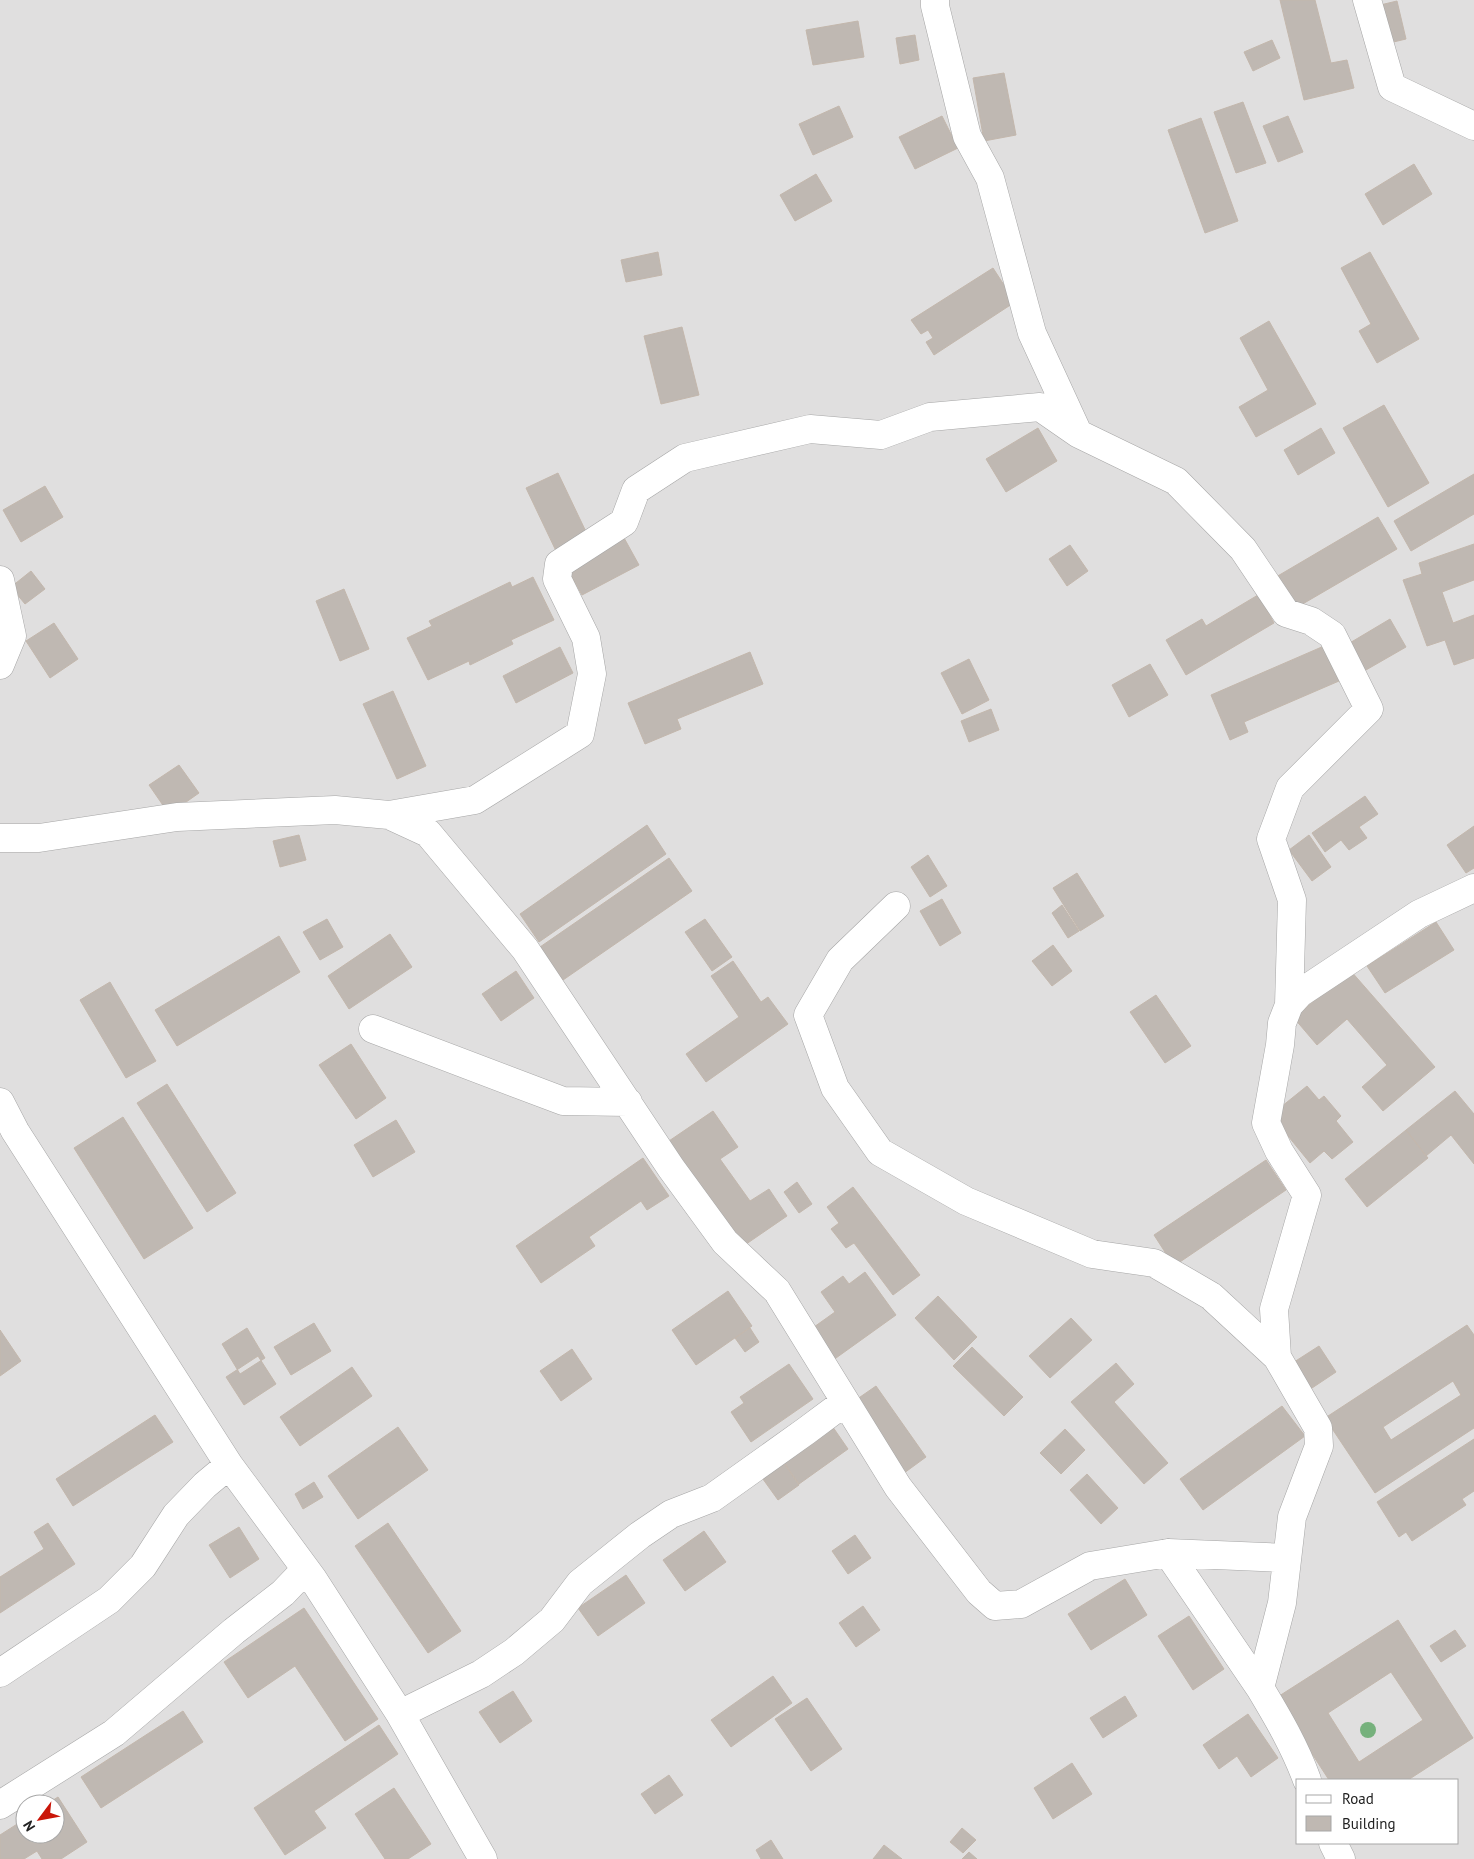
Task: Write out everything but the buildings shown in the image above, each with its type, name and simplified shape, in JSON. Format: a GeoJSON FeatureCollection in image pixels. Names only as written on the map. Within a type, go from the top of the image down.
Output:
{"type":"FeatureCollection","features":[{"type":"Feature","properties":{"kind":"street"},"geometry":{"type":"LineString","coordinates":[[935,0],[968,136],[990,178],[1032,333],[1079,434]]}},
{"type":"Feature","properties":{"kind":"street"},"geometry":{"type":"LineString","coordinates":[[1368,0],[1392,87],[1474,126]]}},
{"type":"Feature","properties":{"kind":"street"},"geometry":{"type":"LineString","coordinates":[[0,838],[39,838],[177,817],[336,810],[389,815],[475,800],[580,734],[592,674],[586,638],[557,580],[559,564],[624,522],[636,490],[686,458],[810,429],[881,435],[930,417],[1040,407],[1079,434],[1176,481],[1243,549],[1286,613],[1311,621],[1332,636],[1368,709],[1290,788],[1271,839],[1292,900],[1289,1005],[1282,1023],[1266,1124],[1279,1151],[1307,1195],[1274,1309],[1277,1357]]}},
{"type":"Feature","properties":{"kind":"street"},"geometry":{"type":"LineString","coordinates":[[0,580],[12,636],[0,665]]}},
{"type":"Feature","properties":{"kind":"street"},"geometry":{"type":"LineString","coordinates":[[389,815],[428,833],[525,949],[671,1168],[725,1242],[777,1291],[898,1487],[979,1592],[994,1606],[1020,1604],[1090,1566],[1168,1553],[1287,1558]]}},
{"type":"Feature","properties":{"kind":"street"},"geometry":{"type":"LineString","coordinates":[[1289,1005],[1300,993],[1419,914],[1474,888]]}},
{"type":"Feature","properties":{"kind":"street"},"geometry":{"type":"LineString","coordinates":[[896,906],[840,960],[808,1015],[834,1088],[880,1152],[966,1201],[1092,1254],[1154,1262],[1211,1296],[1277,1357],[1318,1428],[1320,1446],[1292,1517],[1282,1603],[1260,1688]]}},
{"type":"Feature","properties":{"kind":"street"},"geometry":{"type":"LineString","coordinates":[[373,1029],[563,1101],[628,1102]]}},
{"type":"Feature","properties":{"kind":"street"},"geometry":{"type":"LineString","coordinates":[[0,1102],[14,1131],[229,1465],[313,1579],[400,1714],[483,1859]]}},
{"type":"Feature","properties":{"kind":"street"},"geometry":{"type":"LineString","coordinates":[[400,1714],[482,1674],[514,1652],[552,1620],[580,1583],[640,1535],[671,1514],[712,1498],[845,1402]]}},
{"type":"Feature","properties":{"kind":"street"},"geometry":{"type":"LineString","coordinates":[[0,1674],[109,1600],[143,1566],[176,1516],[205,1485],[229,1465]]}},
{"type":"Feature","properties":{"kind":"street"},"geometry":{"type":"LineString","coordinates":[[1168,1553],[1260,1688],[1299,1757],[1307,1779]]}},
{"type":"Feature","properties":{"kind":"street"},"geometry":{"type":"LineString","coordinates":[[0,1805],[114,1733],[234,1631],[283,1593],[305,1570]]}},
{"type":"Feature","properties":{"kind":"street"},"geometry":{"type":"LineString","coordinates":[[1334,1844],[1341,1859]]}},
{"type":"Feature","properties":{"kind":"shaded area"},"geometry":{"type":"Polygon","coordinates":[[[0,0],[1474,0],[1474,1859],[0,1859],[0,0]]]}}]}
